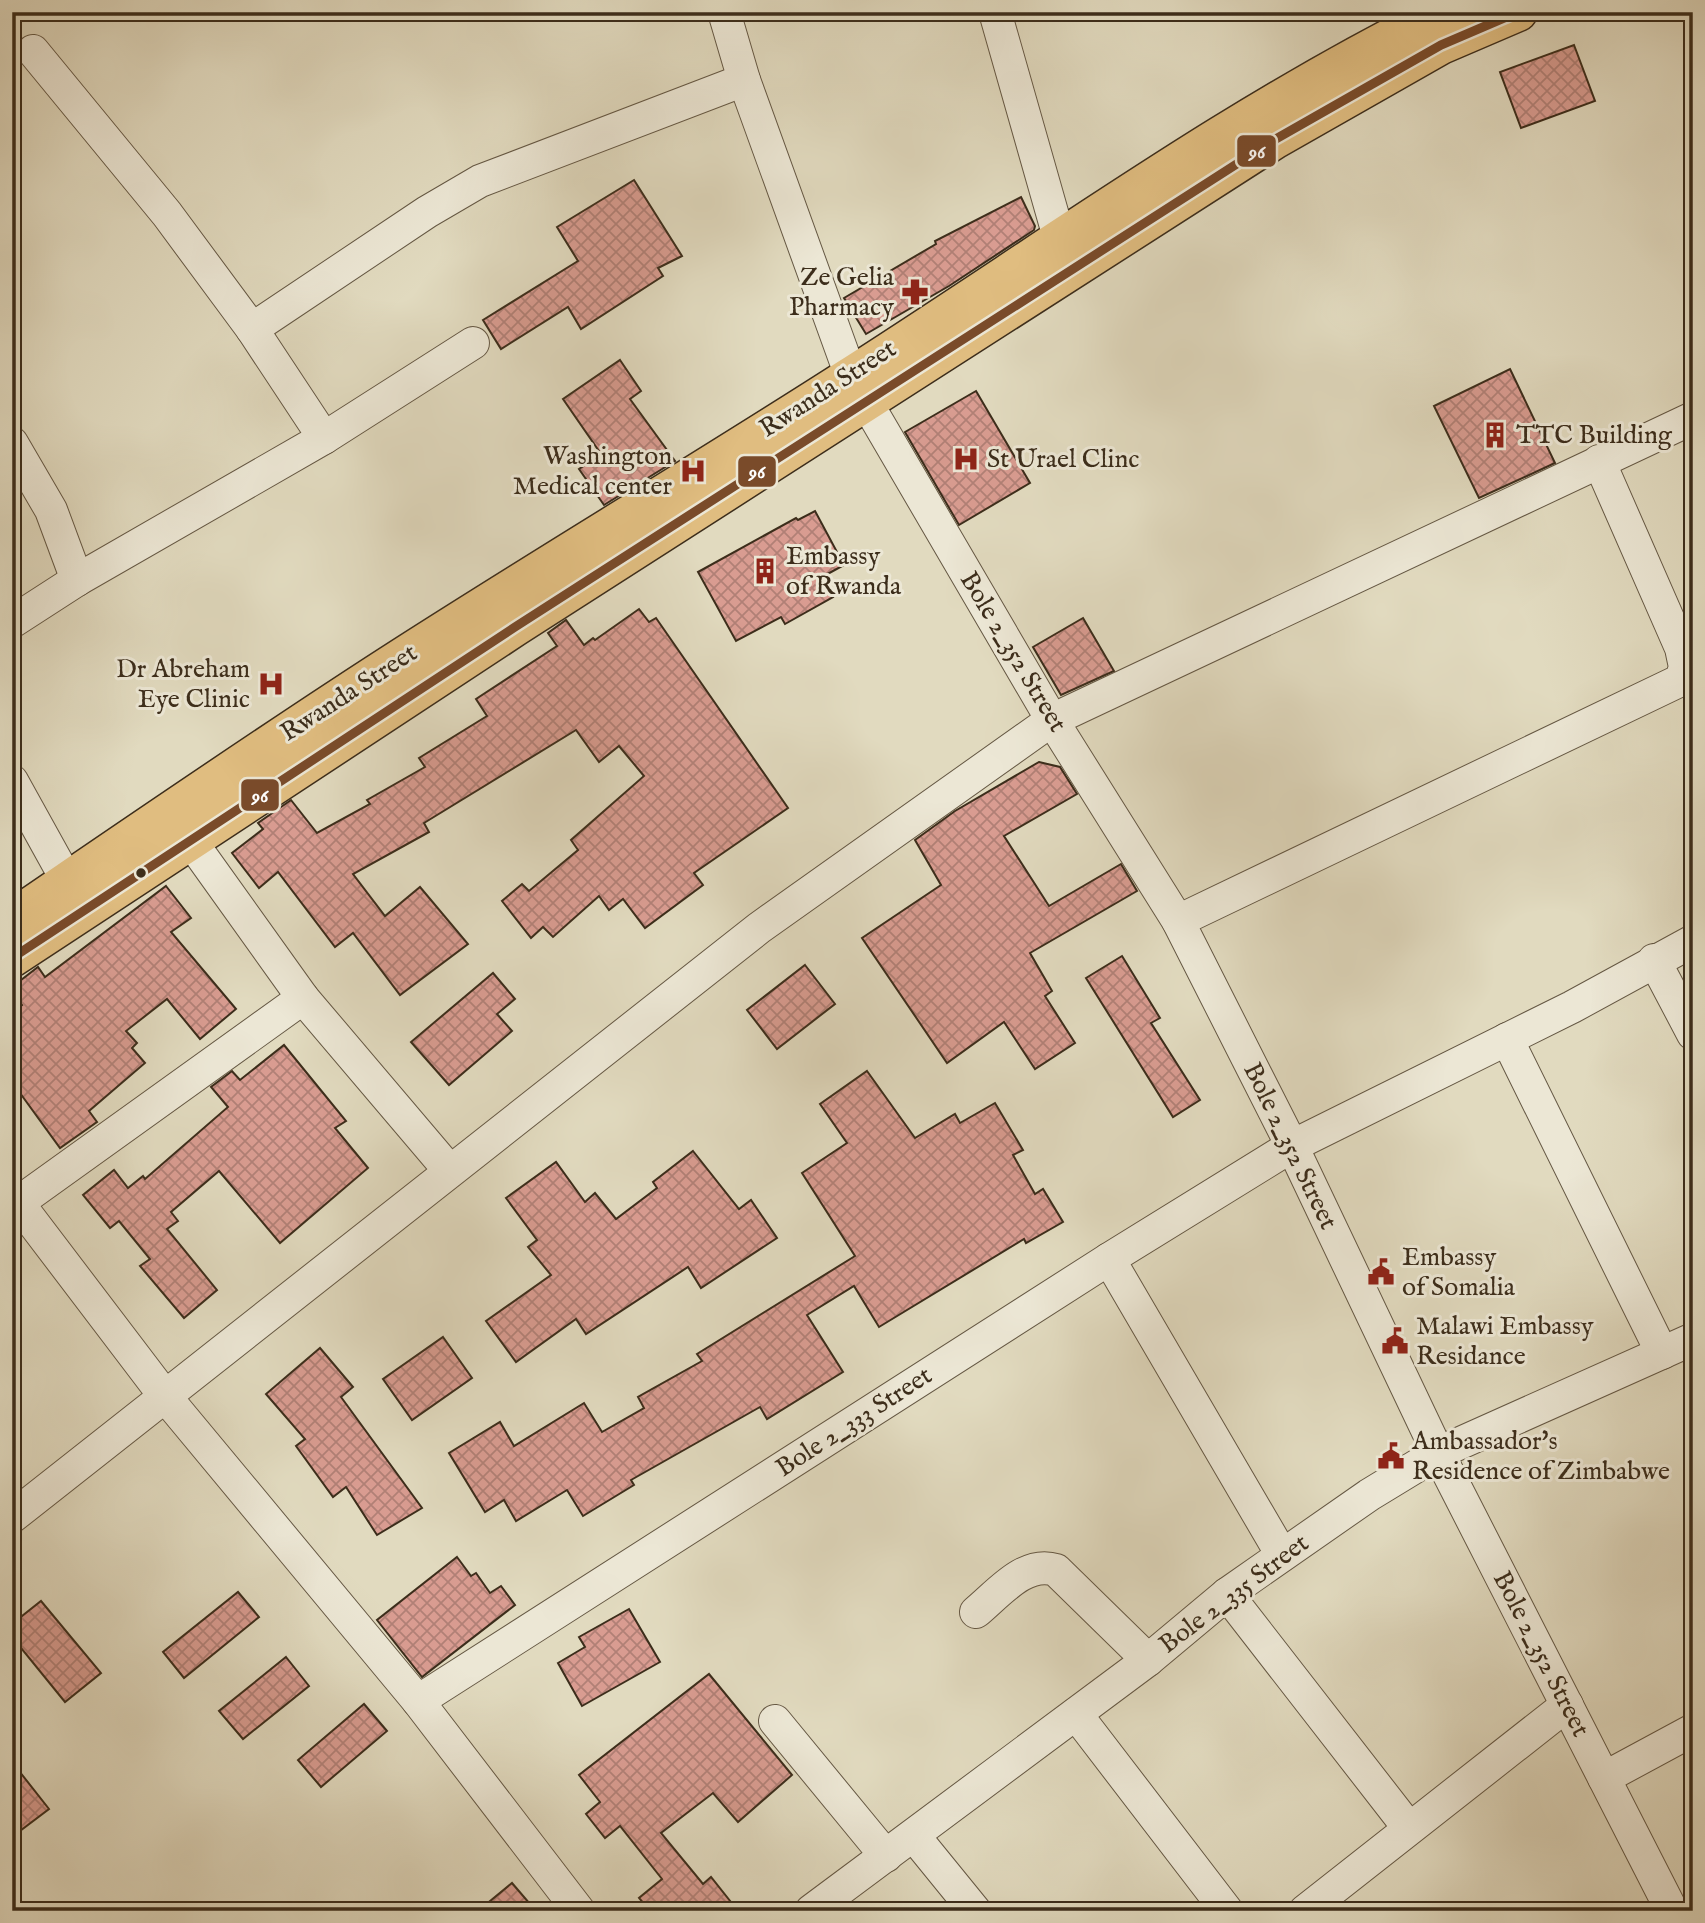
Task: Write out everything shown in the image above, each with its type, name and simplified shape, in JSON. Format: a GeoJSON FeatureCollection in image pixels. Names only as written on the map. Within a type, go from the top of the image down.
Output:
{"type":"FeatureCollection","features":[{"type":"Feature","properties":{"kind":"main road","name":"Rwanda Street"},"geometry":{"type":"LineString","coordinates":[[12,919],[75,897],[190,840],[515,627],[858,390],[1059,237],[1370,47],[1441,12]]}},
{"type":"Feature","properties":{"kind":"main road","name":"Rwanda Street"},"geometry":{"type":"LineString","coordinates":[[12,958],[75,897],[399,660],[858,390],[1274,140],[1441,45],[1518,12]]}},
{"type":"Feature","properties":{"kind":"street","name":"Bole 2_352 Street"},"geometry":{"type":"LineString","coordinates":[[724,12],[744,80],[858,390],[1052,720],[1178,921],[1292,1146],[1438,1453],[1672,1911]]}},
{"type":"Feature","properties":{"kind":"street"},"geometry":{"type":"LineString","coordinates":[[995,12],[1059,237]]}},
{"type":"Feature","properties":{"kind":"street"},"geometry":{"type":"LineString","coordinates":[[33,51],[167,214],[252,328],[324,438]]}},
{"type":"Feature","properties":{"kind":"street"},"geometry":{"type":"LineString","coordinates":[[252,328],[426,212],[480,181],[744,80]]}},
{"type":"Feature","properties":{"kind":"street"},"geometry":{"type":"LineString","coordinates":[[12,622],[77,580],[324,438],[473,343]]}},
{"type":"Feature","properties":{"kind":"street"},"geometry":{"type":"LineString","coordinates":[[12,1517],[759,928],[1052,720],[1693,418]]}},
{"type":"Feature","properties":{"kind":"street"},"geometry":{"type":"LineString","coordinates":[[12,443],[51,510],[77,580]]}},
{"type":"Feature","properties":{"kind":"street"},"geometry":{"type":"LineString","coordinates":[[1178,921],[1681,680],[1685,667],[1681,648],[1599,461]]}},
{"type":"Feature","properties":{"kind":"street"},"geometry":{"type":"LineString","coordinates":[[12,781],[75,897]]}},
{"type":"Feature","properties":{"kind":"street"},"geometry":{"type":"LineString","coordinates":[[190,840],[303,998],[449,1170]]}},
{"type":"Feature","properties":{"kind":"street","name":"Bole 2_333 Street"},"geometry":{"type":"LineString","coordinates":[[418,1701],[1109,1259],[1292,1146],[1572,1007],[1693,941]]}},
{"type":"Feature","properties":{"kind":"street"},"geometry":{"type":"LineString","coordinates":[[1654,960],[1693,1034]]}},
{"type":"Feature","properties":{"kind":"street"},"geometry":{"type":"LineString","coordinates":[[303,998],[14,1202],[164,1395],[418,1701],[579,1911]]}},
{"type":"Feature","properties":{"kind":"street"},"geometry":{"type":"LineString","coordinates":[[1507,1039],[1662,1353]]}},
{"type":"Feature","properties":{"kind":"street"},"geometry":{"type":"LineString","coordinates":[[1109,1259],[1282,1555]]}},
{"type":"Feature","properties":{"kind":"street","name":"Bole 2_335 Street"},"geometry":{"type":"LineString","coordinates":[[811,1911],[1148,1660],[1227,1594],[1369,1495],[1438,1453],[1693,1339]]}},
{"type":"Feature","properties":{"kind":"street"},"geometry":{"type":"LineString","coordinates":[[976,1612],[1030,1569],[1043,1566],[1056,1570],[1148,1660]]}},
{"type":"Feature","properties":{"kind":"street"},"geometry":{"type":"LineString","coordinates":[[1227,1594],[1408,1827]]}},
{"type":"Feature","properties":{"kind":"street"},"geometry":{"type":"LineString","coordinates":[[1304,1911],[1567,1705]]}},
{"type":"Feature","properties":{"kind":"street"},"geometry":{"type":"LineString","coordinates":[[1076,1714],[1227,1911]]}},
{"type":"Feature","properties":{"kind":"street"},"geometry":{"type":"LineString","coordinates":[[775,1721],[886,1856]]}},
{"type":"Feature","properties":{"kind":"street"},"geometry":{"type":"LineString","coordinates":[[1604,1778],[1693,1730]]}},
{"type":"Feature","properties":{"kind":"street"},"geometry":{"type":"LineString","coordinates":[[914,1836],[975,1911]]}},
{"type":"Feature","properties":{"kind":"building"},"geometry":{"type":"Polygon","coordinates":[[[1574,45],[1595,101],[1521,128],[1500,72],[1574,45]]]}},
{"type":"Feature","properties":{"kind":"building"},"geometry":{"type":"Polygon","coordinates":[[[634,180],[682,256],[658,268],[663,276],[581,329],[568,307],[501,349],[483,320],[578,261],[557,227],[634,180]]]}},
{"type":"Feature","properties":{"kind":"building"},"geometry":{"type":"Polygon","coordinates":[[[1021,197],[1035,226],[1034,230],[949,286],[866,334],[844,298],[936,244],[935,241],[1021,197]]]}},
{"type":"Feature","properties":{"kind":"building"},"geometry":{"type":"Polygon","coordinates":[[[620,360],[641,391],[630,399],[675,461],[604,505],[579,469],[601,454],[563,399],[620,360]]]}},
{"type":"Feature","properties":{"kind":"building","name":"TTC Building"},"geometry":{"type":"Polygon","coordinates":[[[1510,369],[1555,463],[1479,498],[1434,406],[1510,369]]]}},
{"type":"Feature","properties":{"kind":"building","name":"St Urael Clinc"},"geometry":{"type":"Polygon","coordinates":[[[976,391],[1030,483],[959,525],[905,432],[976,391]]]}},
{"type":"Feature","properties":{"kind":"building","name":"Embassy of Rwanda"},"geometry":{"type":"Polygon","coordinates":[[[815,511],[844,565],[822,577],[833,597],[785,624],[781,617],[736,641],[698,572],[796,518],[798,520],[815,511]]]}},
{"type":"Feature","properties":{"kind":"building"},"geometry":{"type":"Polygon","coordinates":[[[639,609],[649,622],[656,618],[788,808],[694,873],[703,885],[645,928],[623,899],[609,910],[599,896],[553,937],[543,927],[531,938],[502,901],[522,884],[529,891],[578,850],[571,840],[644,776],[619,746],[599,762],[576,730],[424,823],[429,832],[353,874],[385,916],[420,887],[468,944],[400,995],[353,933],[335,947],[278,872],[259,888],[232,853],[263,829],[258,823],[291,800],[317,833],[370,804],[367,800],[425,767],[419,758],[487,716],[476,699],[557,646],[548,633],[566,620],[584,645],[639,609]]]}},
{"type":"Feature","properties":{"kind":"building"},"geometry":{"type":"Polygon","coordinates":[[[1083,618],[1114,671],[1061,695],[1033,647],[1083,618]]]}},
{"type":"Feature","properties":{"kind":"building"},"geometry":{"type":"Polygon","coordinates":[[[1039,762],[1060,767],[1077,794],[1004,836],[1049,906],[1121,864],[1137,891],[1030,953],[1052,991],[1045,996],[1075,1043],[1035,1069],[1004,1022],[947,1063],[862,938],[941,885],[915,840],[955,811],[1039,762]]]}},
{"type":"Feature","properties":{"kind":"building"},"geometry":{"type":"Polygon","coordinates":[[[166,886],[191,918],[171,932],[236,1009],[200,1039],[167,999],[126,1031],[137,1043],[132,1048],[145,1063],[89,1111],[97,1122],[60,1148],[12,1082],[12,1013],[22,1005],[12,993],[12,987],[38,967],[45,977],[166,886]]]}},
{"type":"Feature","properties":{"kind":"building"},"geometry":{"type":"Polygon","coordinates":[[[1122,956],[1160,1018],[1151,1023],[1200,1100],[1173,1117],[1086,978],[1122,956]]]}},
{"type":"Feature","properties":{"kind":"building"},"geometry":{"type":"Polygon","coordinates":[[[805,965],[835,1004],[777,1049],[747,1010],[805,965]]]}},
{"type":"Feature","properties":{"kind":"building"},"geometry":{"type":"Polygon","coordinates":[[[493,973],[515,999],[497,1014],[512,1031],[449,1085],[411,1042],[493,973]]]}},
{"type":"Feature","properties":{"kind":"building"},"geometry":{"type":"Polygon","coordinates":[[[284,1045],[346,1121],[335,1128],[368,1168],[280,1243],[219,1171],[171,1212],[178,1221],[167,1229],[217,1290],[184,1318],[140,1266],[150,1259],[119,1221],[110,1228],[83,1195],[114,1170],[128,1188],[143,1176],[145,1179],[228,1107],[211,1087],[232,1071],[240,1080],[284,1045]]]}},
{"type":"Feature","properties":{"kind":"building"},"geometry":{"type":"Polygon","coordinates":[[[867,1071],[915,1138],[955,1114],[960,1123],[995,1103],[1023,1150],[1013,1155],[1035,1194],[1043,1189],[1063,1222],[1026,1243],[1024,1239],[879,1327],[854,1286],[807,1315],[843,1372],[767,1419],[760,1407],[631,1480],[634,1485],[583,1516],[567,1490],[516,1521],[504,1500],[485,1512],[449,1453],[500,1422],[514,1446],[584,1403],[602,1432],[644,1408],[638,1397],[702,1361],[697,1354],[855,1256],[802,1173],[847,1143],[820,1104],[867,1071]]]}},
{"type":"Feature","properties":{"kind":"building"},"geometry":{"type":"Polygon","coordinates":[[[693,1151],[739,1209],[751,1200],[777,1238],[701,1288],[688,1267],[586,1334],[576,1319],[516,1362],[486,1321],[551,1275],[528,1247],[537,1240],[506,1198],[556,1162],[585,1202],[595,1193],[616,1219],[657,1188],[653,1182],[693,1151]]]}},
{"type":"Feature","properties":{"kind":"building"},"geometry":{"type":"Polygon","coordinates":[[[443,1337],[472,1378],[412,1420],[383,1379],[443,1337]]]}},
{"type":"Feature","properties":{"kind":"building"},"geometry":{"type":"Polygon","coordinates":[[[320,1348],[353,1387],[341,1397],[422,1508],[377,1535],[346,1487],[333,1497],[296,1446],[305,1439],[266,1394],[320,1348]]]}},
{"type":"Feature","properties":{"kind":"building"},"geometry":{"type":"Polygon","coordinates":[[[457,1557],[471,1576],[476,1573],[490,1593],[501,1586],[515,1605],[422,1677],[377,1620],[457,1557]]]}},
{"type":"Feature","properties":{"kind":"building"},"geometry":{"type":"Polygon","coordinates":[[[238,1592],[259,1617],[184,1678],[163,1652],[238,1592]]]}},
{"type":"Feature","properties":{"kind":"building"},"geometry":{"type":"Polygon","coordinates":[[[41,1601],[101,1673],[65,1702],[12,1637],[12,1624],[41,1601]]]}},
{"type":"Feature","properties":{"kind":"building"},"geometry":{"type":"Polygon","coordinates":[[[629,1609],[660,1662],[582,1706],[558,1663],[585,1647],[579,1637],[629,1609]]]}},
{"type":"Feature","properties":{"kind":"building"},"geometry":{"type":"Polygon","coordinates":[[[286,1657],[309,1686],[243,1739],[219,1711],[286,1657]]]}},
{"type":"Feature","properties":{"kind":"building"},"geometry":{"type":"Polygon","coordinates":[[[709,1674],[792,1775],[738,1822],[713,1793],[661,1833],[703,1884],[711,1877],[738,1911],[650,1911],[639,1898],[662,1879],[620,1826],[605,1838],[586,1814],[600,1802],[579,1775],[709,1674]]]}},
{"type":"Feature","properties":{"kind":"building"},"geometry":{"type":"Polygon","coordinates":[[[364,1704],[387,1731],[321,1787],[298,1760],[364,1704]]]}},
{"type":"Feature","properties":{"kind":"building"},"geometry":{"type":"Polygon","coordinates":[[[12,1762],[49,1809],[12,1837],[12,1762]]]}},
{"type":"Feature","properties":{"kind":"building"},"geometry":{"type":"Polygon","coordinates":[[[512,1883],[536,1911],[478,1911],[512,1883]]]}},
{"type":"Feature","properties":{"kind":"transit line","name":"96"},"geometry":{"type":"LineString","coordinates":[[12,958],[515,627],[1274,140],[1441,45],[1518,12]]}},
{"type":"Feature","properties":{"kind":"place","name":"Ze Gelia Pharmacy"},"geometry":{"type":"Point","coordinates":[915,292]}},
{"type":"Feature","properties":{"kind":"place","name":"TTC Building"},"geometry":{"type":"Point","coordinates":[1495,435]}},
{"type":"Feature","properties":{"kind":"place","name":"St Urael Clinc"},"geometry":{"type":"Point","coordinates":[966,459]}},
{"type":"Feature","properties":{"kind":"place","name":"Washington Medical center"},"geometry":{"type":"Point","coordinates":[693,471]}},
{"type":"Feature","properties":{"kind":"place","name":"Embassy of Rwanda"},"geometry":{"type":"Point","coordinates":[765,571]}},
{"type":"Feature","properties":{"kind":"place","name":"Dr Abreham Eye Clinic"},"geometry":{"type":"Point","coordinates":[271,684]}},
{"type":"Feature","properties":{"kind":"place","name":"Embassy of Somalia"},"geometry":{"type":"Point","coordinates":[1381,1272]}},
{"type":"Feature","properties":{"kind":"place","name":"Malawi Embassy Residance"},"geometry":{"type":"Point","coordinates":[1395,1341]}},
{"type":"Feature","properties":{"kind":"place","name":"Ambassador's Residence of Zimbabwe"},"geometry":{"type":"Point","coordinates":[1391,1456]}}]}
